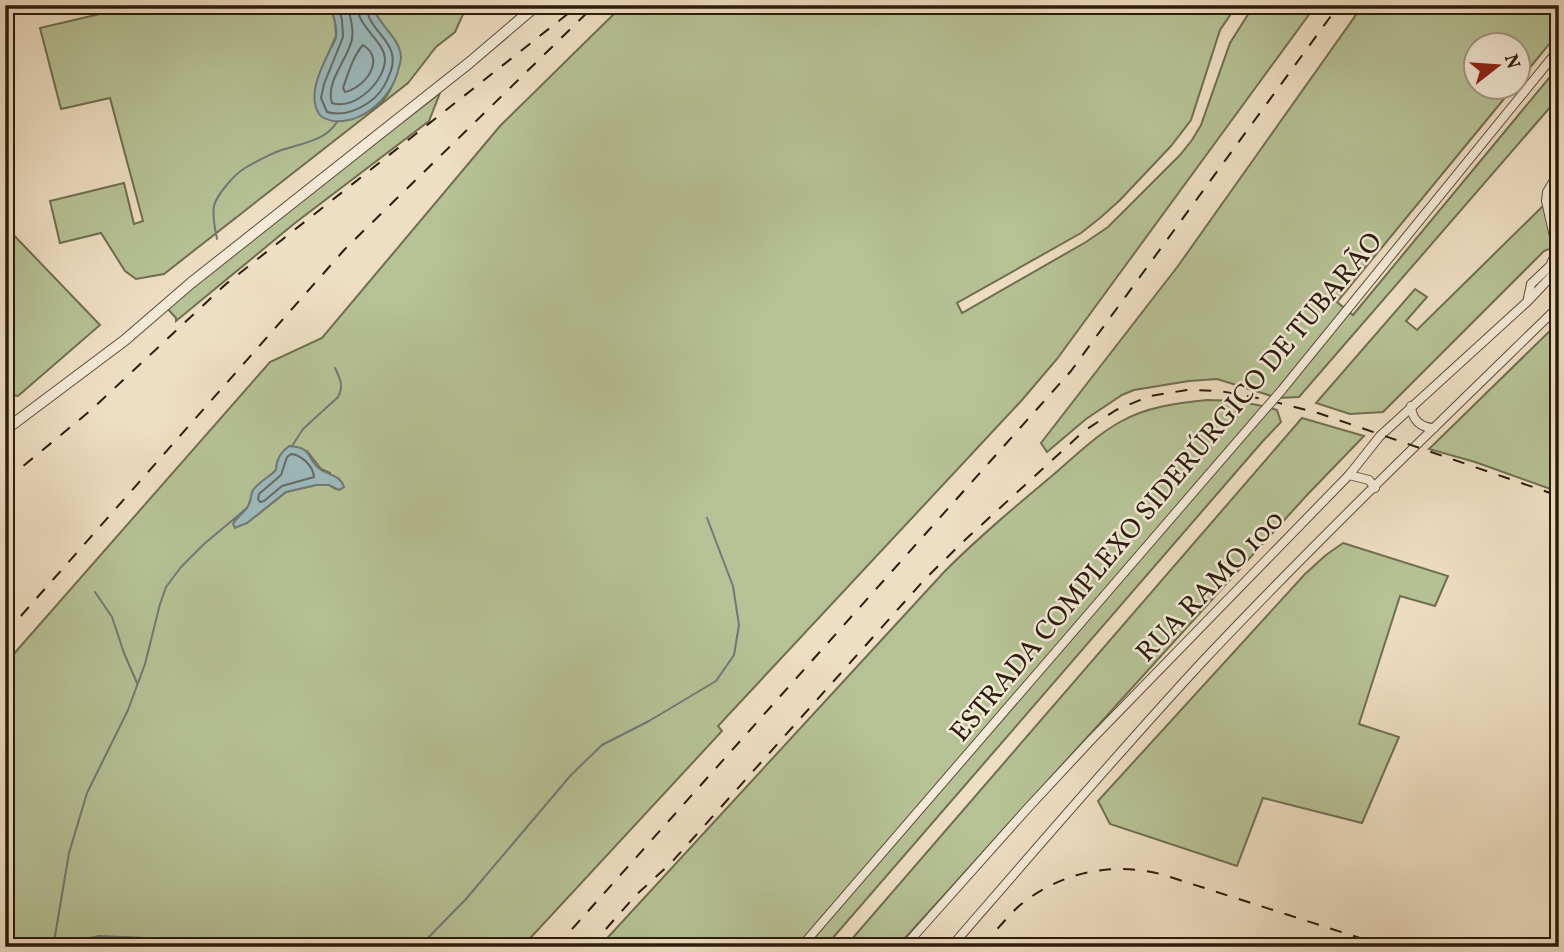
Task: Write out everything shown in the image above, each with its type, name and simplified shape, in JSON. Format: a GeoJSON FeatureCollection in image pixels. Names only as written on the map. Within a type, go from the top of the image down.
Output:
{"type":"FeatureCollection","features":[{"type":"Feature","properties":{"kind":"street"},"geometry":{"type":"LineString","coordinates":[[5,430],[125,340],[191,283],[537,5]]}},
{"type":"Feature","properties":{"kind":"street","name":"ESTRADA COMPLEXO SIDERÚRGICO DE TUBARÃO"},"geometry":{"type":"LineString","coordinates":[[800,947],[1281,391],[1559,48]]}},
{"type":"Feature","properties":{"kind":"street"},"geometry":{"type":"LineString","coordinates":[[1528,300],[1531,284],[1550,266],[1556,253],[1546,201],[1548,191],[1559,172]]}},
{"type":"Feature","properties":{"kind":"street","name":"RUA RAMO 100"},"geometry":{"type":"LineString","coordinates":[[904,947],[1026,810],[1349,475],[1380,436],[1528,300],[1559,268]]}},
{"type":"Feature","properties":{"kind":"street","name":"RUA RAMO 100"},"geometry":{"type":"LineString","coordinates":[[951,947],[1204,660],[1559,306]]}},
{"type":"Feature","properties":{"kind":"street"},"geometry":{"type":"LineString","coordinates":[[1411,406],[1418,422],[1434,428]]}},
{"type":"Feature","properties":{"kind":"street"},"geometry":{"type":"LineString","coordinates":[[1349,475],[1369,480],[1375,488]]}},
{"type":"Feature","properties":{"kind":"green space"},"geometry":{"type":"Polygon","coordinates":[[[138,5],[330,5],[336,36],[322,69],[351,119],[379,104],[388,94],[393,79],[395,42],[372,5],[455,5],[465,10],[455,32],[436,47],[408,83],[164,274],[136,279],[125,271],[101,233],[60,243],[50,201],[124,183],[134,224],[143,221],[110,98],[61,109],[40,28],[138,5]]]}},
{"type":"Feature","properties":{"kind":"green space"},"geometry":{"type":"Polygon","coordinates":[[[623,5],[1237,5],[1220,30],[1191,120],[1171,146],[1100,218],[1081,233],[957,303],[962,313],[1108,227],[1180,155],[1201,125],[1230,43],[1254,5],[1316,5],[1057,359],[1022,400],[718,726],[722,731],[522,947],[5,947],[5,664],[270,362],[322,338],[500,126],[623,5]],[[307,451],[276,470],[252,496],[248,507],[234,520],[247,523],[286,492],[316,485],[329,485],[334,488],[330,473],[321,469],[307,451]]]}},
{"type":"Feature","properties":{"kind":"green space"},"geometry":{"type":"Polygon","coordinates":[[[1363,5],[1559,5],[1559,32],[1532,65],[1532,32],[1462,32],[1462,102],[1501,102],[1337,302],[1353,315],[1529,102],[1532,102],[1559,66],[1559,97],[1299,397],[1278,398],[1217,379],[1134,390],[1086,419],[1047,452],[1041,443],[1178,266],[1363,5]]]}},
{"type":"Feature","properties":{"kind":"green space"},"geometry":{"type":"Polygon","coordinates":[[[440,93],[429,121],[295,223],[176,321],[165,306],[440,93]]]}},
{"type":"Feature","properties":{"kind":"green space"},"geometry":{"type":"Polygon","coordinates":[[[1553,196],[1559,200],[1559,245],[1544,251],[1383,412],[1350,414],[1316,403],[1415,289],[1427,297],[1406,321],[1417,330],[1553,196]]]}},
{"type":"Feature","properties":{"kind":"green space"},"geometry":{"type":"Polygon","coordinates":[[[5,226],[100,325],[18,396],[5,394],[5,226]]]}},
{"type":"Feature","properties":{"kind":"green space"},"geometry":{"type":"Polygon","coordinates":[[[1559,322],[1559,492],[1475,462],[1429,449],[1559,322]]]}},
{"type":"Feature","properties":{"kind":"green space"},"geometry":{"type":"Polygon","coordinates":[[[1207,400],[1242,402],[1277,410],[1281,422],[825,947],[599,947],[945,571],[984,534],[1085,447],[1120,422],[1151,409],[1207,400]]]}},
{"type":"Feature","properties":{"kind":"green space"},"geometry":{"type":"Polygon","coordinates":[[[1302,418],[1364,436],[1307,495],[897,947],[845,947],[1302,418]]]}},
{"type":"Feature","properties":{"kind":"green space"},"geometry":{"type":"Polygon","coordinates":[[[1343,543],[1448,576],[1435,606],[1400,596],[1359,724],[1399,737],[1362,823],[1263,798],[1237,866],[1110,824],[1098,801],[1305,574],[1343,543]]]}},
{"type":"Feature","properties":{"kind":"water"},"geometry":{"type":"Polygon","coordinates":[[[330,5],[372,5],[378,18],[397,43],[401,57],[396,78],[384,98],[366,113],[344,121],[322,117],[314,99],[319,74],[336,37],[336,25],[330,5]]]}},
{"type":"Feature","properties":{"kind":"water"},"geometry":{"type":"Polygon","coordinates":[[[289,446],[306,451],[316,466],[338,478],[344,487],[339,490],[329,485],[316,485],[286,492],[247,523],[235,528],[233,524],[248,506],[253,490],[276,470],[280,457],[289,446]]]}},
{"type":"Feature","properties":{"kind":"waterway"},"geometry":{"type":"LineString","coordinates":[[217,239],[214,206],[222,190],[236,175],[281,150],[321,137],[337,122]]}},
{"type":"Feature","properties":{"kind":"waterway"},"geometry":{"type":"LineString","coordinates":[[292,446],[303,429],[338,397],[341,386],[335,368]]}},
{"type":"Feature","properties":{"kind":"waterway"},"geometry":{"type":"LineString","coordinates":[[56,947],[55,936],[69,853],[87,793],[128,710],[145,664],[166,587],[204,544],[247,508]]}},
{"type":"Feature","properties":{"kind":"waterway"},"geometry":{"type":"LineString","coordinates":[[410,947],[425,941],[466,899],[571,775],[602,745],[716,681],[734,655],[739,625],[733,586],[707,518]]}},
{"type":"Feature","properties":{"kind":"waterway"},"geometry":{"type":"LineString","coordinates":[[95,592],[112,617],[137,683]]}},
{"type":"Feature","properties":{"kind":"waterway"},"geometry":{"type":"LineString","coordinates":[[58,945],[99,936],[146,938],[202,947]]}},
{"type":"Feature","properties":{"kind":"railway"},"geometry":{"type":"LineString","coordinates":[[5,481],[90,411],[226,284],[579,5]]}},
{"type":"Feature","properties":{"kind":"railway"},"geometry":{"type":"LineString","coordinates":[[5,634],[345,249],[595,5]]}},
{"type":"Feature","properties":{"kind":"railway"},"geometry":{"type":"LineString","coordinates":[[556,947],[1071,371],[1339,5]]}},
{"type":"Feature","properties":{"kind":"railway"},"geometry":{"type":"LineString","coordinates":[[590,947],[636,895],[671,863],[925,579],[1084,431],[1116,410],[1150,396],[1187,390],[1220,391],[1263,399],[1318,413],[1559,496]]}},
{"type":"Feature","properties":{"kind":"railway"},"geometry":{"type":"LineString","coordinates":[[982,947],[1019,906],[1035,894],[1088,872],[1126,869],[1164,875],[1388,947]]}}]}
